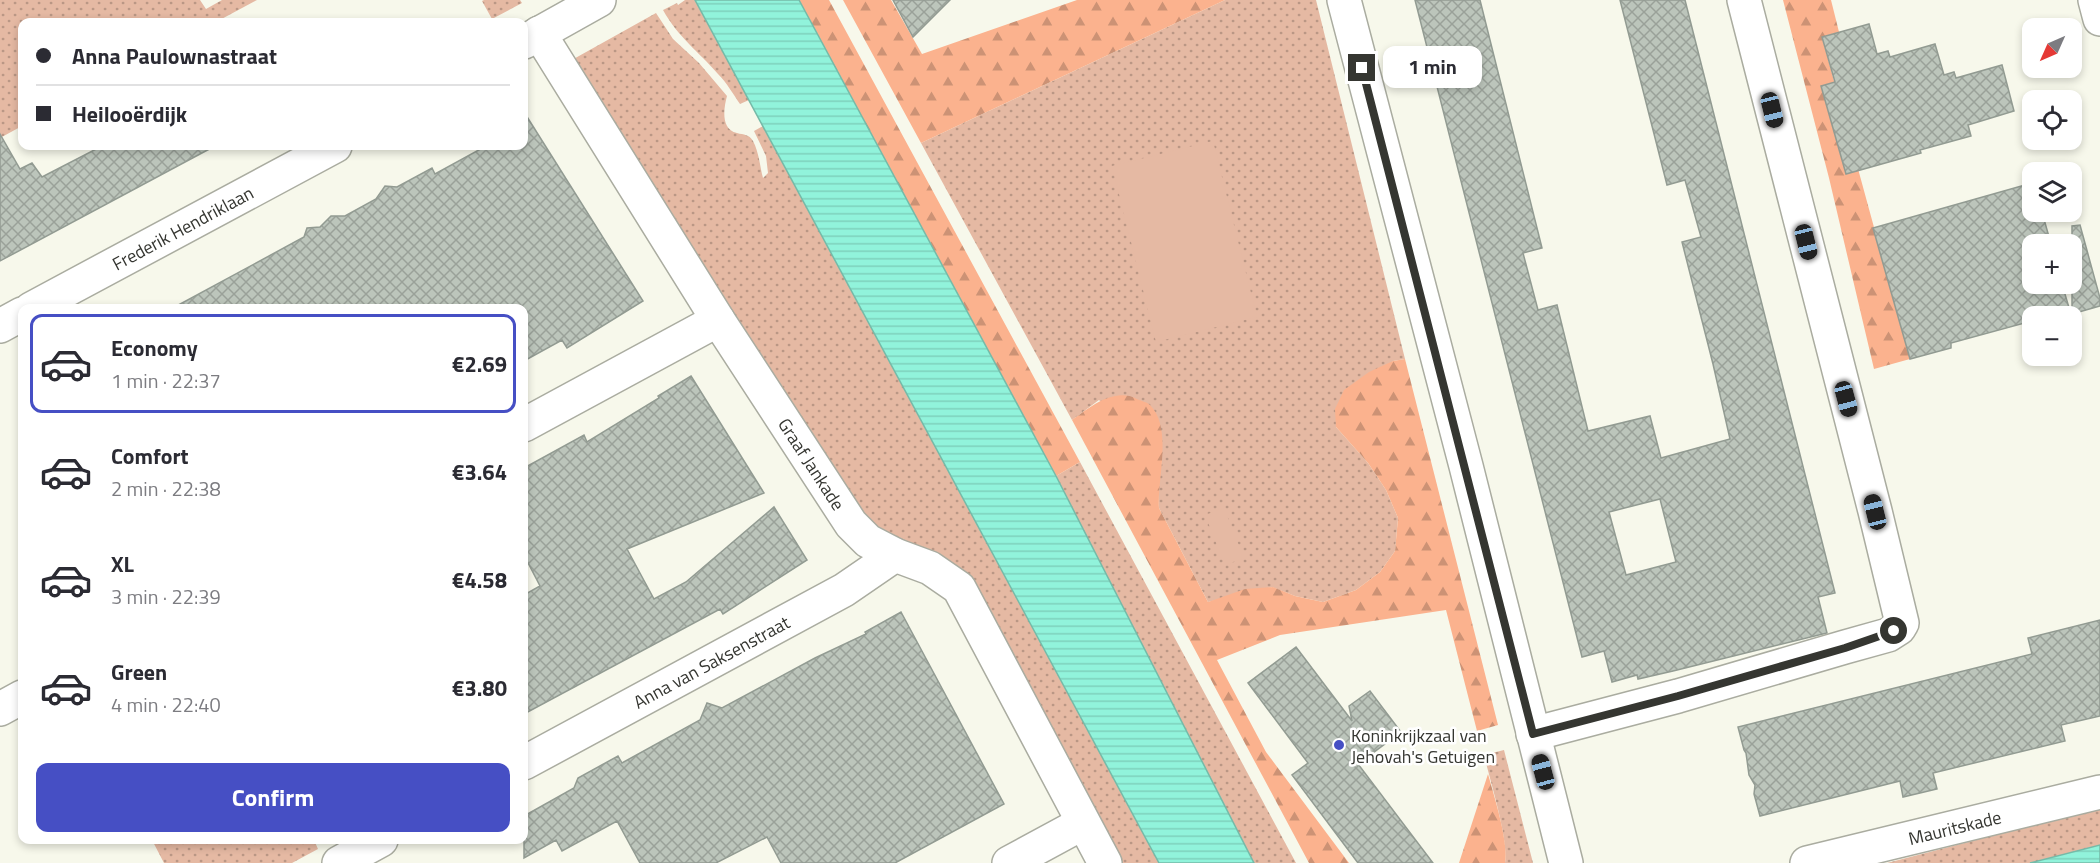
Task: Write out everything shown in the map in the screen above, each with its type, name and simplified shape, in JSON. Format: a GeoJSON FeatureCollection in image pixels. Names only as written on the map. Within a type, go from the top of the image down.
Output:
{"type":"FeatureCollection","features":[{"type":"Feature","properties":{"kind":"street"},"geometry":{"type":"LineString","coordinates":[[546,23],[599,0]]}},
{"type":"Feature","properties":{"kind":"street"},"geometry":{"type":"LineString","coordinates":[[1344,0],[1566,863]]}},
{"type":"Feature","properties":{"kind":"street"},"geometry":{"type":"LineString","coordinates":[[1533,734],[1678,696],[1845,648],[1888,635],[1899,628],[1902,623],[1744,0]]}},
{"type":"Feature","properties":{"kind":"street"},"geometry":{"type":"LineString","coordinates":[[2095,0],[2100,19]]}},
{"type":"Feature","properties":{"kind":"street","name":"Graaf Jankade"},"geometry":{"type":"LineString","coordinates":[[546,23],[718,320],[851,524],[868,541],[930,568],[959,588],[1105,863]]}},
{"type":"Feature","properties":{"kind":"street","name":"Frederik Hendriklaan"},"geometry":{"type":"LineString","coordinates":[[40,304],[327,150]]}},
{"type":"Feature","properties":{"kind":"street"},"geometry":{"type":"LineString","coordinates":[[0,326],[18,316]]}},
{"type":"Feature","properties":{"kind":"street"},"geometry":{"type":"LineString","coordinates":[[528,423],[718,320]]}},
{"type":"Feature","properties":{"kind":"street","name":"Anna van Saksenstraat"},"geometry":{"type":"LineString","coordinates":[[528,761],[844,590],[896,555]]}},
{"type":"Feature","properties":{"kind":"street"},"geometry":{"type":"LineString","coordinates":[[0,709],[18,699]]}},
{"type":"Feature","properties":{"kind":"street","name":"Mauritskade"},"geometry":{"type":"LineString","coordinates":[[1807,863],[2100,792]]}},
{"type":"Feature","properties":{"kind":"street"},"geometry":{"type":"LineString","coordinates":[[1009,863],[1083,823]]}},
{"type":"Feature","properties":{"kind":"street"},"geometry":{"type":"LineString","coordinates":[[339,863],[374,844]]}},
{"type":"Feature","properties":{"kind":"shaded area"},"geometry":{"type":"Polygon","coordinates":[[[0,0],[200,0],[206,9],[222,0],[257,0],[223,18],[18,18],[18,128],[0,138],[0,0]]]}},
{"type":"Feature","properties":{"kind":"shaded area"},"geometry":{"type":"Polygon","coordinates":[[[520,0],[522,3],[491,18],[482,1],[520,0]]]}},
{"type":"Feature","properties":{"kind":"shaded area"},"geometry":{"type":"Polygon","coordinates":[[[685,0],[695,0],[749,100],[740,104],[724,81],[669,20],[663,10],[685,0]]]}},
{"type":"Feature","properties":{"kind":"shaded area"},"geometry":{"type":"Polygon","coordinates":[[[1225,0],[1316,0],[1405,359],[1393,361],[1336,427],[1368,463],[1386,490],[1398,518],[1395,551],[1380,572],[1356,590],[1323,602],[1295,596],[1272,587],[1208,602],[1159,508],[1158,491],[1162,458],[1099,400],[1072,420],[921,143],[1225,0]]]}},
{"type":"Feature","properties":{"kind":"shaded area"},"geometry":{"type":"Polygon","coordinates":[[[656,13],[673,39],[699,63],[727,96],[724,111],[728,127],[732,131],[748,136],[753,141],[763,178],[768,173],[766,156],[754,131],[763,126],[1159,863],[1118,863],[969,588],[906,543],[861,519],[570,61],[656,13]]]}},
{"type":"Feature","properties":{"kind":"shaded area"},"geometry":{"type":"Polygon","coordinates":[[[1213,141],[1257,317],[1156,342],[1112,166],[1213,141]]]}},
{"type":"Feature","properties":{"kind":"shaded area"},"geometry":{"type":"Polygon","coordinates":[[[1080,462],[1296,863],[1254,863],[1056,476],[1080,462]]]}},
{"type":"Feature","properties":{"kind":"shaded area"},"geometry":{"type":"Polygon","coordinates":[[[1224,508],[1244,558],[1225,565],[1205,515],[1224,508]]]}},
{"type":"Feature","properties":{"kind":"shaded area"},"geometry":{"type":"Polygon","coordinates":[[[1504,750],[1533,863],[1505,863],[1502,826],[1484,755],[1504,750]]]}},
{"type":"Feature","properties":{"kind":"shaded area"},"geometry":{"type":"Polygon","coordinates":[[[2100,808],[2100,845],[2030,863],[1887,863],[2100,808]]]}},
{"type":"Feature","properties":{"kind":"shaded area"},"geometry":{"type":"Polygon","coordinates":[[[154,844],[316,844],[318,849],[292,863],[164,863],[154,844]]]}},
{"type":"Feature","properties":{"kind":"green space"},"geometry":{"type":"Polygon","coordinates":[[[799,0],[829,0],[1080,462],[1056,476],[799,0]]]}},
{"type":"Feature","properties":{"kind":"green space"},"geometry":{"type":"Polygon","coordinates":[[[843,0],[891,0],[922,54],[1077,0],[1225,0],[921,143],[843,0]]]}},
{"type":"Feature","properties":{"kind":"green space"},"geometry":{"type":"Polygon","coordinates":[[[1783,0],[1831,0],[1839,32],[1822,37],[1910,359],[1874,369],[1829,178],[1783,0]]]}},
{"type":"Feature","properties":{"kind":"green space"},"geometry":{"type":"Polygon","coordinates":[[[1405,359],[1498,725],[1477,731],[1446,610],[1280,635],[1217,660],[1266,752],[1349,863],[1309,863],[1072,420],[1094,404],[1120,395],[1150,405],[1161,427],[1159,508],[1208,602],[1245,589],[1273,587],[1295,596],[1323,602],[1356,590],[1380,572],[1395,551],[1398,518],[1386,490],[1368,463],[1336,427],[1335,409],[1344,390],[1369,372],[1393,361],[1405,359]]]}},
{"type":"Feature","properties":{"kind":"green space"},"geometry":{"type":"Polygon","coordinates":[[[1488,774],[1503,831],[1505,863],[1459,863],[1488,774]]]}},
{"type":"Feature","properties":{"kind":"water"},"geometry":{"type":"Polygon","coordinates":[[[695,0],[799,0],[1056,476],[1254,863],[1159,863],[695,0]]]}},
{"type":"Feature","properties":{"kind":"water"},"geometry":{"type":"Polygon","coordinates":[[[2100,845],[2100,863],[2030,863],[2100,845]]]}},
{"type":"Feature","properties":{"kind":"building"},"geometry":{"type":"Polygon","coordinates":[[[893,0],[950,0],[913,37],[893,0]]]}},
{"type":"Feature","properties":{"kind":"building"},"geometry":{"type":"Polygon","coordinates":[[[1415,0],[1480,0],[1542,248],[1523,253],[1538,310],[1557,305],[1588,431],[1650,416],[1661,458],[1730,439],[1682,242],[1701,237],[1685,180],[1667,185],[1620,0],[1685,0],[1835,593],[1818,597],[1827,633],[1638,679],[1637,675],[1612,682],[1604,651],[1582,657],[1415,0]],[[1660,499],[1609,512],[1626,575],[1676,562],[1660,499]]]}},
{"type":"Feature","properties":{"kind":"building"},"geometry":{"type":"Polygon","coordinates":[[[1869,24],[1877,54],[1888,51],[1890,57],[1935,44],[1944,75],[1954,72],[1956,78],[2002,65],[2014,111],[1968,125],[1971,136],[1846,174],[1821,86],[1835,82],[1822,37],[1869,24]]]}},
{"type":"Feature","properties":{"kind":"building"},"geometry":{"type":"Polygon","coordinates":[[[528,118],[643,301],[567,348],[562,340],[528,359],[528,304],[180,304],[304,237],[307,228],[320,227],[331,216],[345,216],[376,199],[385,186],[397,187],[432,168],[435,174],[479,150],[528,150],[528,118]]]}},
{"type":"Feature","properties":{"kind":"building"},"geometry":{"type":"Polygon","coordinates":[[[0,134],[20,169],[32,163],[42,177],[94,150],[208,150],[0,261],[0,134]]]}},
{"type":"Feature","properties":{"kind":"building"},"geometry":{"type":"Polygon","coordinates":[[[2022,186],[2022,222],[2045,222],[2048,234],[2022,234],[2022,294],[2065,294],[2069,306],[2022,306],[2022,324],[1951,343],[1951,348],[1910,359],[1873,228],[2022,186]]]}},
{"type":"Feature","properties":{"kind":"building"},"geometry":{"type":"Polygon","coordinates":[[[2080,225],[2100,298],[2100,306],[2082,311],[2082,306],[2072,306],[2072,294],[2082,294],[2082,234],[2072,234],[2072,226],[2080,225]]]}},
{"type":"Feature","properties":{"kind":"building"},"geometry":{"type":"Polygon","coordinates":[[[691,376],[764,493],[627,549],[654,599],[686,582],[774,507],[807,560],[723,614],[720,609],[528,712],[528,593],[540,586],[528,563],[528,466],[584,435],[587,442],[659,398],[658,396],[691,376]]]}},
{"type":"Feature","properties":{"kind":"building"},"geometry":{"type":"Polygon","coordinates":[[[901,612],[1004,804],[895,863],[781,863],[767,837],[716,863],[640,863],[617,821],[562,851],[556,840],[524,858],[524,844],[528,844],[528,814],[574,788],[578,778],[618,756],[622,763],[700,720],[707,703],[722,708],[815,658],[866,634],[865,632],[901,612]]]}},
{"type":"Feature","properties":{"kind":"building"},"geometry":{"type":"Polygon","coordinates":[[[2100,620],[2100,716],[2061,725],[2065,741],[1933,773],[1937,789],[1903,797],[1900,781],[1760,816],[1754,794],[1755,785],[1749,775],[1746,753],[1738,727],[2032,654],[2028,638],[2100,620]]]}},
{"type":"Feature","properties":{"kind":"building","name":"Koninkrijkzaal van Jehovah's Getuigen"},"geometry":{"type":"Polygon","coordinates":[[[1296,647],[1352,721],[1349,706],[1370,691],[1401,732],[1358,764],[1433,863],[1358,863],[1292,775],[1308,763],[1248,683],[1296,647]]]}},
{"type":"Feature","properties":{"kind":"place","name":"Koninkrijkzaal van Jehovah's Getuigen"},"geometry":{"type":"Point","coordinates":[1339,745]}},
{"type":"Feature","properties":{"kind":"route"},"geometry":{"type":"LineString","coordinates":[[1362,68],[1533,734],[1678,696],[1845,648],[1888,635],[1894,631]]}}]}
